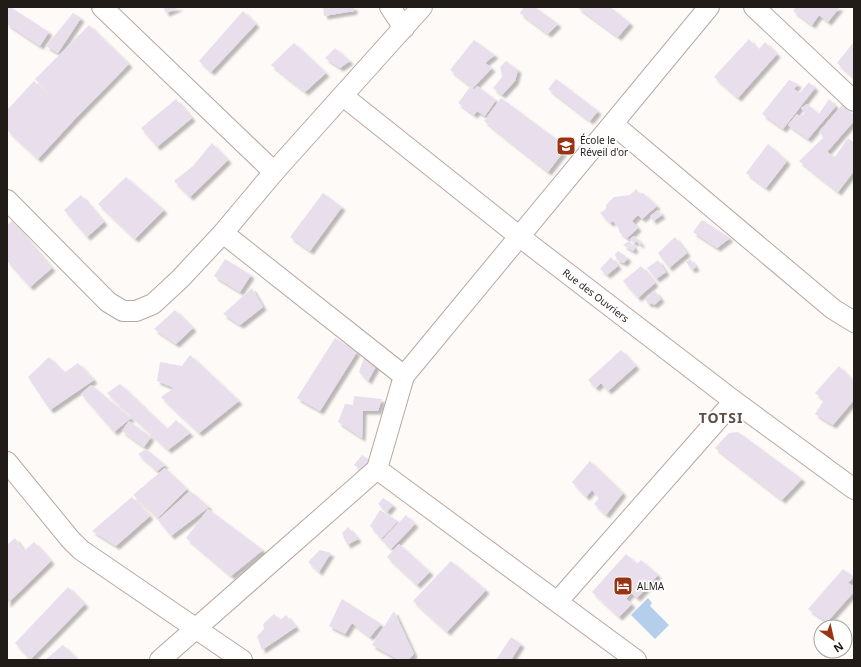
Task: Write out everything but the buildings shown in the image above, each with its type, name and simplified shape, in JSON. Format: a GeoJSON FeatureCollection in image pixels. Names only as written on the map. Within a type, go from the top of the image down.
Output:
{"type":"FeatureCollection","features":[{"type":"Feature","properties":{"kind":"street"},"geometry":{"type":"LineString","coordinates":[[102,7],[274,172]]}},
{"type":"Feature","properties":{"kind":"street"},"geometry":{"type":"LineString","coordinates":[[390,7],[404,28]]}},
{"type":"Feature","properties":{"kind":"street"},"geometry":{"type":"LineString","coordinates":[[7,200],[108,302],[123,310],[136,311],[153,304],[180,279],[223,233],[274,172],[422,7]]}},
{"type":"Feature","properties":{"kind":"street"},"geometry":{"type":"LineString","coordinates":[[160,660],[377,469],[404,376],[710,7]]}},
{"type":"Feature","properties":{"kind":"street"},"geometry":{"type":"LineString","coordinates":[[754,7],[854,100]]}},
{"type":"Feature","properties":{"kind":"street","name":"Rue des Ouvriers"},"geometry":{"type":"LineString","coordinates":[[343,96],[520,237],[734,401],[854,489]]}},
{"type":"Feature","properties":{"kind":"street"},"geometry":{"type":"LineString","coordinates":[[613,124],[833,309],[854,322]]}},
{"type":"Feature","properties":{"kind":"street"},"geometry":{"type":"LineString","coordinates":[[223,233],[404,376]]}},
{"type":"Feature","properties":{"kind":"street"},"geometry":{"type":"LineString","coordinates":[[558,601],[734,401]]}},
{"type":"Feature","properties":{"kind":"street"},"geometry":{"type":"LineString","coordinates":[[7,462],[70,539],[81,550],[242,660]]}},
{"type":"Feature","properties":{"kind":"street"},"geometry":{"type":"LineString","coordinates":[[377,469],[636,660]]}},
{"type":"Feature","properties":{"kind":"water"},"geometry":{"type":"Polygon","coordinates":[[[648,598],[652,603],[650,606],[669,625],[655,639],[631,615],[648,598]]]}},
{"type":"Feature","properties":{"kind":"place","name":"École le Réveil d'or"},"geometry":{"type":"Point","coordinates":[566,146]}},
{"type":"Feature","properties":{"kind":"place","name":"ALMA"},"geometry":{"type":"Point","coordinates":[623,586]}},
{"type":"Feature","properties":{"kind":"district","name":"TOTSI"},"geometry":{"type":"Point","coordinates":[721,417]}}]}
